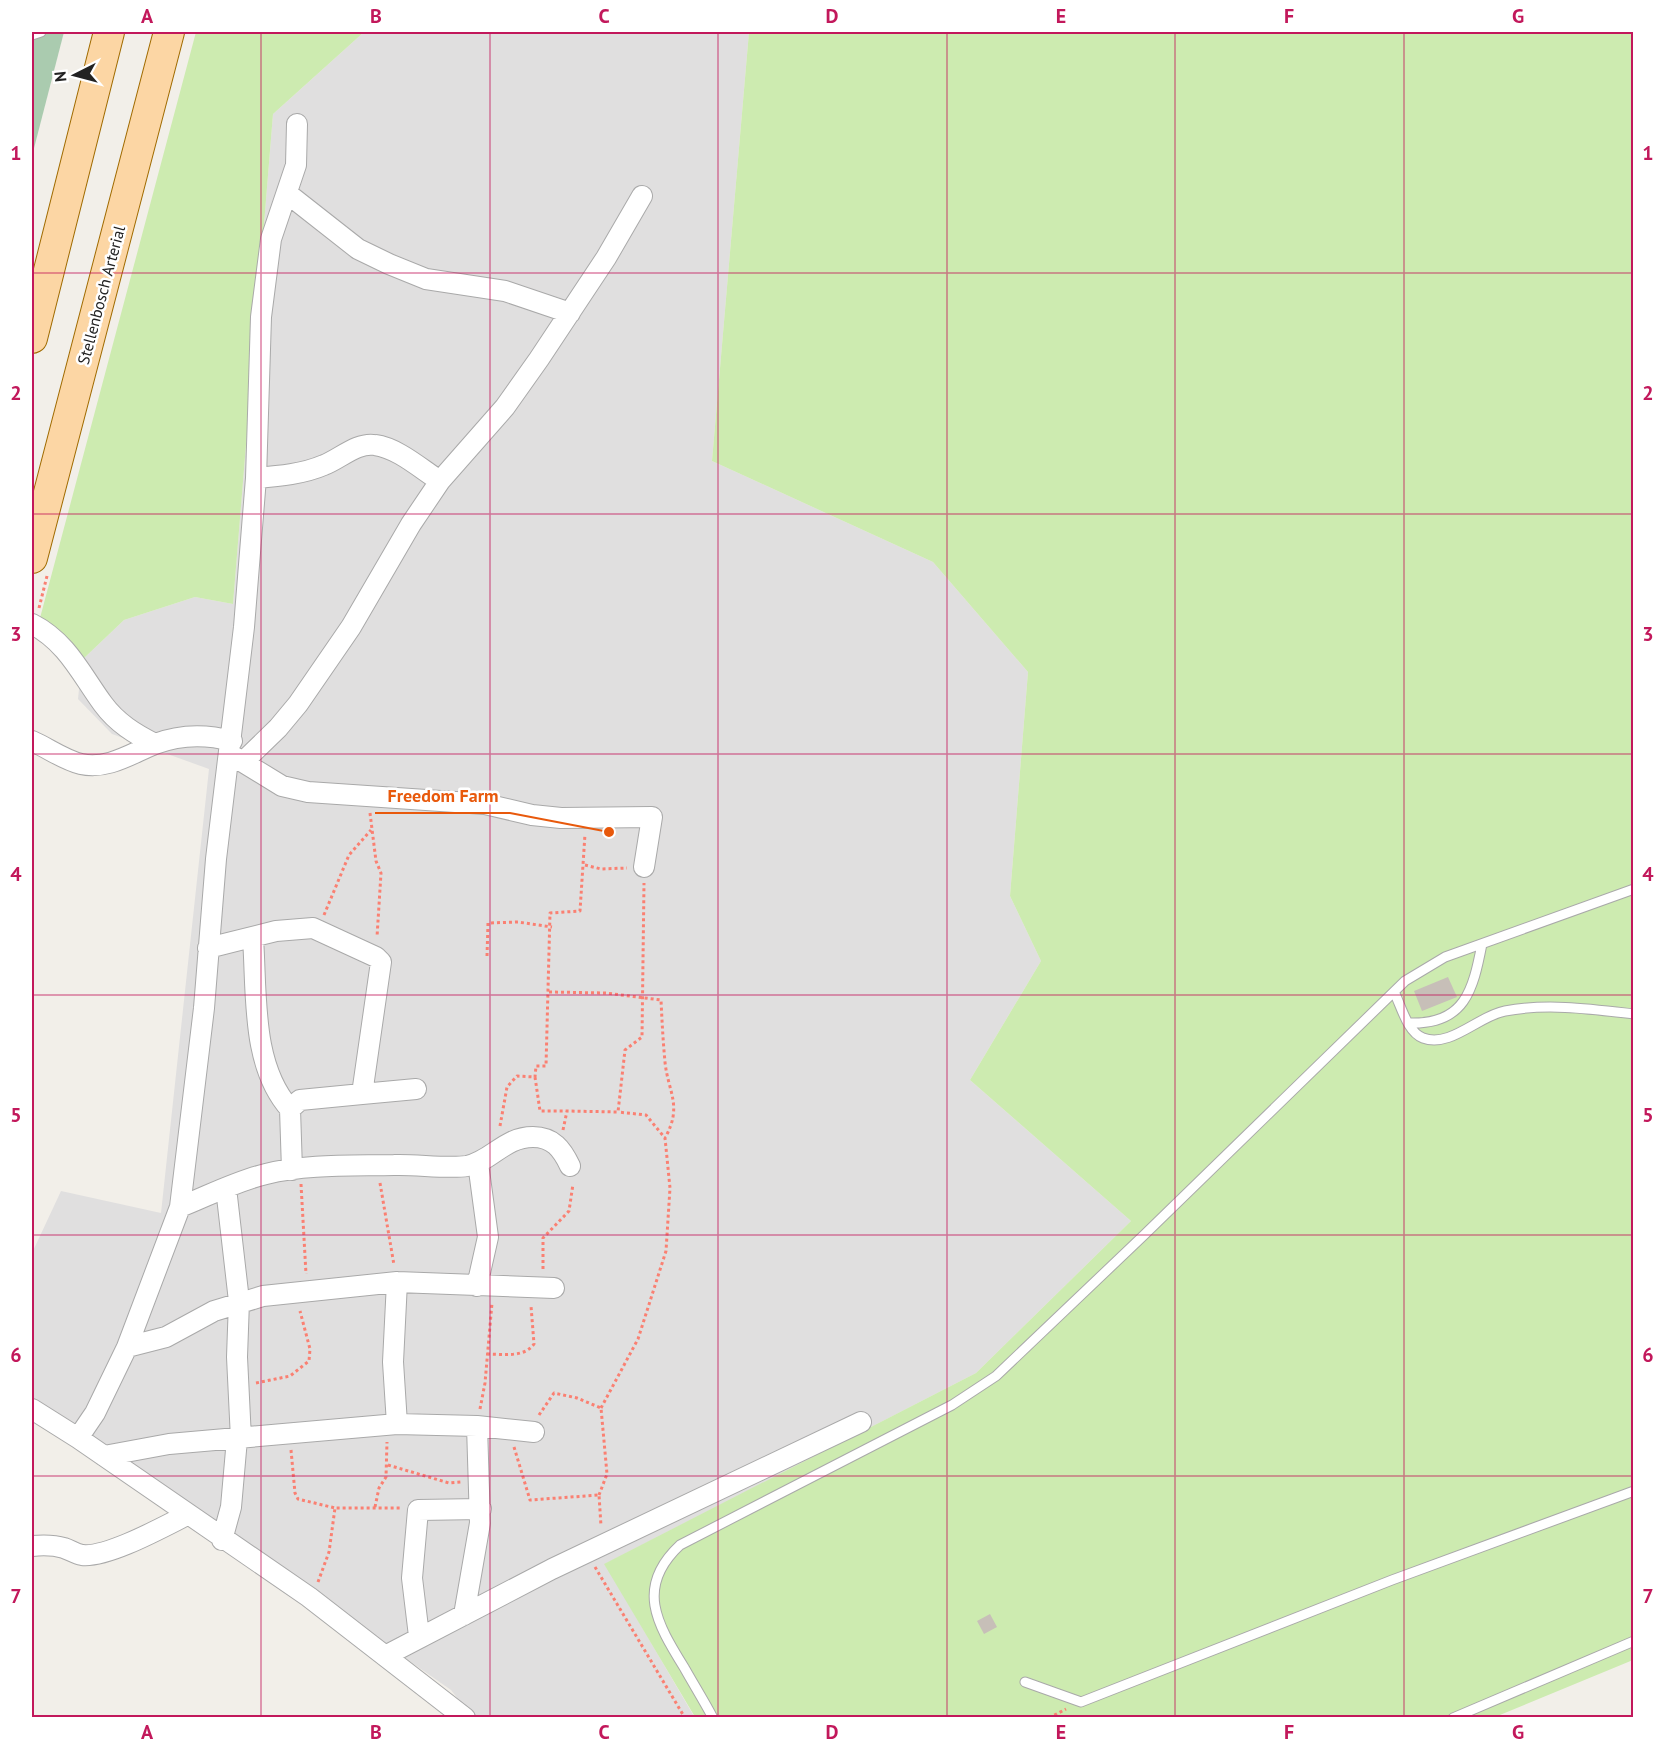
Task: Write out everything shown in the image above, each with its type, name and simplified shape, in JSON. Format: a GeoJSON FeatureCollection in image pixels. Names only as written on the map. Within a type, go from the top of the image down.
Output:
{"type":"FeatureCollection","features":[{"type":"Feature","properties":{"kind":"main road"},"geometry":{"type":"LineString","coordinates":[[32,338],[110,32]]}},
{"type":"Feature","properties":{"kind":"main road","name":"Stellenbosch Arterial"},"geometry":{"type":"LineString","coordinates":[[32,558],[169,32]]}},
{"type":"Feature","properties":{"kind":"street"},"geometry":{"type":"LineString","coordinates":[[78,1438],[94,1413],[128,1347],[180,1207],[216,859],[235,752],[256,478],[261,317],[271,239],[296,165],[297,124]]}},
{"type":"Feature","properties":{"kind":"street"},"geometry":{"type":"LineString","coordinates":[[288,194],[358,249],[389,264],[426,279],[505,291],[570,313]]}},
{"type":"Feature","properties":{"kind":"street"},"geometry":{"type":"LineString","coordinates":[[235,752],[278,728],[298,704],[351,627],[411,524],[440,481],[505,407],[570,313],[642,196]]}},
{"type":"Feature","properties":{"kind":"street"},"geometry":{"type":"LineString","coordinates":[[256,478],[300,473],[325,465],[353,450],[373,444],[391,450],[440,481]]}},
{"type":"Feature","properties":{"kind":"street"},"geometry":{"type":"LineString","coordinates":[[32,624],[66,650],[80,667],[104,706],[122,724],[155,744]]}},
{"type":"Feature","properties":{"kind":"street"},"geometry":{"type":"LineString","coordinates":[[32,741],[82,765],[99,765],[126,758],[155,744],[191,736],[212,736],[282,786],[329,795],[485,804],[532,815],[652,817],[644,867]]}},
{"type":"Feature","properties":{"kind":"street"},"geometry":{"type":"LineString","coordinates":[[208,948],[297,928],[321,931],[376,957],[381,962],[362,1094]]}},
{"type":"Feature","properties":{"kind":"street"},"geometry":{"type":"LineString","coordinates":[[253,939],[264,1062],[274,1090],[290,1109],[292,1170]]}},
{"type":"Feature","properties":{"kind":"street"},"geometry":{"type":"LineString","coordinates":[[290,1109],[300,1100],[416,1089]]}},
{"type":"Feature","properties":{"kind":"street"},"geometry":{"type":"LineString","coordinates":[[180,1207],[265,1174],[292,1170],[378,1165],[458,1166],[478,1162],[500,1146],[534,1137],[549,1140],[556,1145],[564,1152],[570,1166]]}},
{"type":"Feature","properties":{"kind":"street"},"geometry":{"type":"LineString","coordinates":[[478,1162],[488,1237],[485,1286]]}},
{"type":"Feature","properties":{"kind":"street"},"geometry":{"type":"LineString","coordinates":[[222,1540],[231,1507],[239,1439],[239,1301],[226,1188]]}},
{"type":"Feature","properties":{"kind":"street"},"geometry":{"type":"LineString","coordinates":[[128,1347],[166,1337],[214,1311],[239,1301],[299,1291],[398,1282],[554,1288]]}},
{"type":"Feature","properties":{"kind":"street"},"geometry":{"type":"LineString","coordinates":[[391,1425],[398,1282]]}},
{"type":"Feature","properties":{"kind":"street"},"geometry":{"type":"LineString","coordinates":[[32,1409],[78,1438],[222,1540],[309,1597],[431,1689],[465,1718]]}},
{"type":"Feature","properties":{"kind":"street"},"geometry":{"type":"LineString","coordinates":[[385,1656],[418,1636],[594,1549],[861,1422]]}},
{"type":"Feature","properties":{"kind":"street"},"geometry":{"type":"LineString","coordinates":[[104,1456],[157,1445],[391,1425],[477,1426],[534,1432]]}},
{"type":"Feature","properties":{"kind":"street"},"geometry":{"type":"LineString","coordinates":[[464,1615],[475,1562],[481,1509],[477,1426]]}},
{"type":"Feature","properties":{"kind":"street"},"geometry":{"type":"LineString","coordinates":[[418,1636],[412,1578],[418,1510],[481,1509]]}},
{"type":"Feature","properties":{"kind":"street"},"geometry":{"type":"LineString","coordinates":[[32,1546],[45,1545],[63,1548],[80,1555],[95,1554],[121,1546],[187,1515]]}},
{"type":"Feature","properties":{"kind":"lane"},"geometry":{"type":"LineString","coordinates":[[32,36],[41,32]]}},
{"type":"Feature","properties":{"kind":"lane"},"geometry":{"type":"LineString","coordinates":[[713,1718],[666,1639],[655,1614],[654,1583],[670,1554],[705,1531],[952,1405],[996,1376],[1394,992],[1422,969],[1482,944],[1634,888]]}},
{"type":"Feature","properties":{"kind":"lane"},"geometry":{"type":"LineString","coordinates":[[1409,1023],[1436,1021],[1458,1010],[1471,988],[1482,944]]}},
{"type":"Feature","properties":{"kind":"lane"},"geometry":{"type":"LineString","coordinates":[[1394,992],[1409,1023],[1420,1036],[1436,1039],[1462,1031],[1480,1020],[1504,1011],[1540,1007],[1634,1014]]}},
{"type":"Feature","properties":{"kind":"lane"},"geometry":{"type":"LineString","coordinates":[[1025,1682],[1081,1702],[1392,1580],[1634,1491]]}},
{"type":"Feature","properties":{"kind":"lane"},"geometry":{"type":"LineString","coordinates":[[1453,1718],[1634,1641]]}},
{"type":"Feature","properties":{"kind":"path"},"geometry":{"type":"LineString","coordinates":[[369,796],[376,861],[381,873],[377,940],[381,962]]}},
{"type":"Feature","properties":{"kind":"path"},"geometry":{"type":"LineString","coordinates":[[586,817],[585,865],[580,911],[550,913],[552,927],[546,1066],[536,1066],[535,1077],[540,1111],[618,1112],[646,1115],[665,1138],[670,1188],[666,1251],[638,1339],[601,1408],[607,1474],[599,1495],[594,1549],[616,1599],[685,1718]]}},
{"type":"Feature","properties":{"kind":"path"},"geometry":{"type":"LineString","coordinates":[[321,931],[325,906],[349,855],[372,830]]}},
{"type":"Feature","properties":{"kind":"path"},"geometry":{"type":"LineString","coordinates":[[585,865],[601,869],[644,867],[642,1037],[625,1050],[618,1112]]}},
{"type":"Feature","properties":{"kind":"path"},"geometry":{"type":"LineString","coordinates":[[487,956],[488,923],[518,922],[552,927]]}},
{"type":"Feature","properties":{"kind":"path"},"geometry":{"type":"LineString","coordinates":[[549,992],[577,991],[661,1000],[665,1065],[674,1093],[672,1126],[665,1138]]}},
{"type":"Feature","properties":{"kind":"path"},"geometry":{"type":"LineString","coordinates":[[500,1146],[500,1120],[507,1087],[517,1076],[535,1077]]}},
{"type":"Feature","properties":{"kind":"path"},"geometry":{"type":"LineString","coordinates":[[556,1145],[567,1111]]}},
{"type":"Feature","properties":{"kind":"path"},"geometry":{"type":"LineString","coordinates":[[378,1165],[381,1194],[398,1282]]}},
{"type":"Feature","properties":{"kind":"path"},"geometry":{"type":"LineString","coordinates":[[487,1354],[517,1354],[534,1344],[530,1288],[543,1274],[543,1238],[569,1211],[573,1179],[570,1166]]}},
{"type":"Feature","properties":{"kind":"path"},"geometry":{"type":"LineString","coordinates":[[238,1386],[290,1376],[309,1361],[310,1349],[299,1291],[307,1256],[303,1194],[301,1183],[292,1170]]}},
{"type":"Feature","properties":{"kind":"path"},"geometry":{"type":"LineString","coordinates":[[477,1426],[485,1383],[487,1354],[485,1286]]}},
{"type":"Feature","properties":{"kind":"path"},"geometry":{"type":"LineString","coordinates":[[534,1432],[541,1410],[554,1393],[577,1398],[601,1408]]}},
{"type":"Feature","properties":{"kind":"path"},"geometry":{"type":"LineString","coordinates":[[375,1507],[388,1465],[391,1425]]}},
{"type":"Feature","properties":{"kind":"path"},"geometry":{"type":"LineString","coordinates":[[510,1429],[530,1500],[599,1495]]}},
{"type":"Feature","properties":{"kind":"path"},"geometry":{"type":"LineString","coordinates":[[289,1434],[295,1493],[304,1502],[335,1508],[375,1507],[418,1510]]}},
{"type":"Feature","properties":{"kind":"path"},"geometry":{"type":"LineString","coordinates":[[388,1465],[449,1483],[468,1482],[480,1486]]}},
{"type":"Feature","properties":{"kind":"path"},"geometry":{"type":"LineString","coordinates":[[309,1597],[320,1579],[329,1552],[335,1508]]}},
{"type":"Feature","properties":{"kind":"shaded area"},"geometry":{"type":"Polygon","coordinates":[[[364,32],[749,32],[712,461],[933,562],[1028,672],[1010,896],[1041,961],[970,1080],[1131,1221],[976,1373],[605,1564],[695,1718],[472,1717],[451,1690],[32,1398],[32,1253],[61,1191],[161,1213],[209,769],[112,734],[78,699],[82,660],[124,620],[195,597],[233,604],[273,114],[364,32]]]}},
{"type":"Feature","properties":{"kind":"green space"},"geometry":{"type":"Polygon","coordinates":[[[32,32],[64,32],[32,156],[32,32]]]}},
{"type":"Feature","properties":{"kind":"green space"},"geometry":{"type":"Polygon","coordinates":[[[196,32],[364,32],[273,114],[233,604],[195,597],[124,620],[82,660],[40,618],[196,32]]]}},
{"type":"Feature","properties":{"kind":"green space"},"geometry":{"type":"Polygon","coordinates":[[[749,32],[1633,32],[1633,1660],[1495,1717],[695,1717],[604,1564],[976,1373],[1131,1221],[970,1080],[1041,961],[1010,896],[1028,672],[933,562],[712,461],[749,32]]]}},
{"type":"Feature","properties":{"kind":"building"},"geometry":{"type":"Polygon","coordinates":[[[1448,977],[1457,997],[1422,1011],[1414,991],[1448,977]]]}},
{"type":"Feature","properties":{"kind":"building"},"geometry":{"type":"Polygon","coordinates":[[[990,1614],[997,1627],[984,1634],[977,1621],[990,1614]]]}},
{"type":"Feature","properties":{"kind":"place","name":"Freedom Farm"},"geometry":{"type":"Point","coordinates":[609,832]}}]}
